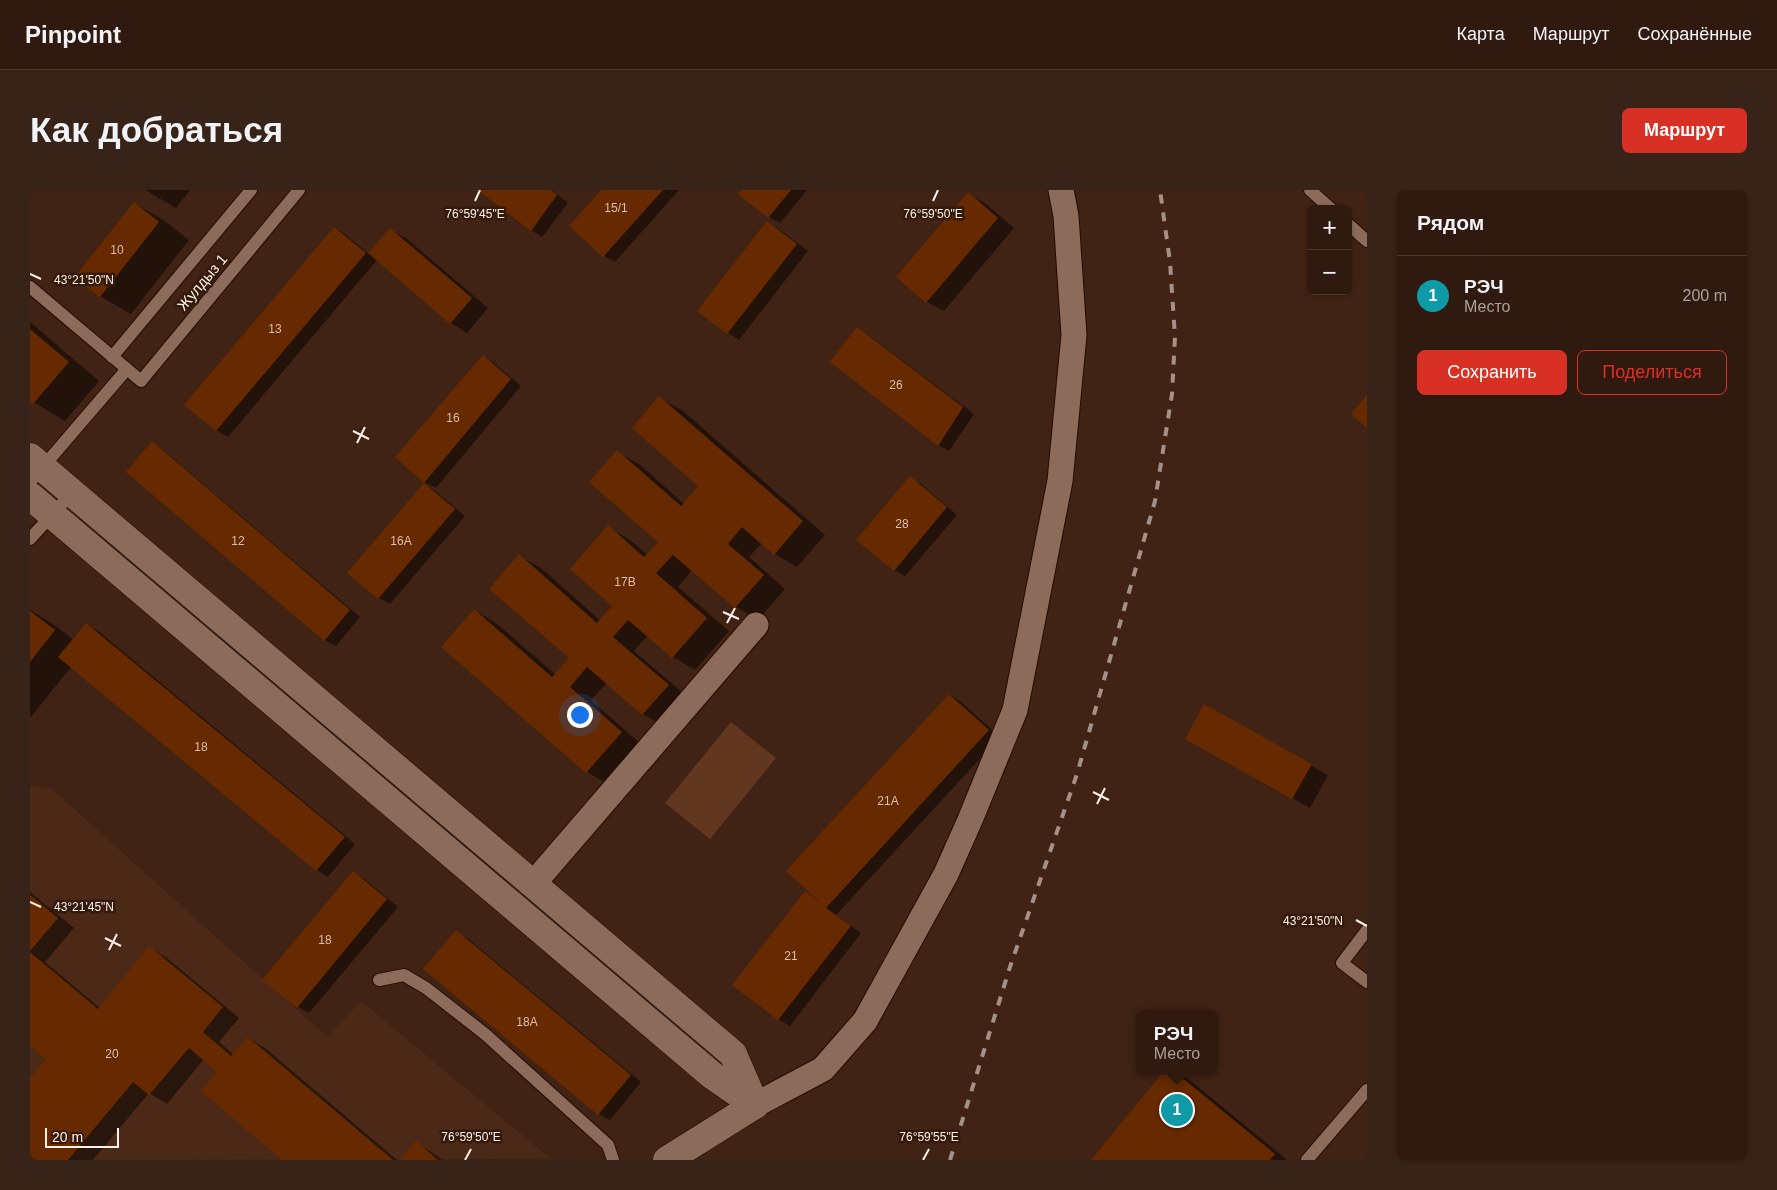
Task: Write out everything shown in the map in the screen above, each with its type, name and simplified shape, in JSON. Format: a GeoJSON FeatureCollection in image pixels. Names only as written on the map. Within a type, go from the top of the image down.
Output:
{"type":"FeatureCollection","features":[{"type":"Feature","properties":{"kind":"street"},"geometry":{"type":"LineString","coordinates":[[667,1160],[755,1105],[823,1069],[865,1021],[946,874],[1016,710],[1060,481],[1074,335],[1066,216],[1061,190]]}},
{"type":"Feature","properties":{"kind":"street"},"geometry":{"type":"LineString","coordinates":[[34,469],[72,493],[733,1054],[755,1105]]}},
{"type":"Feature","properties":{"kind":"street"},"geometry":{"type":"LineString","coordinates":[[30,496],[713,1076],[755,1105]]}},
{"type":"Feature","properties":{"kind":"street"},"geometry":{"type":"LineString","coordinates":[[533,884],[756,625]]}},
{"type":"Feature","properties":{"kind":"lane","name":"Жулдыз 1"},"geometry":{"type":"LineString","coordinates":[[251,190],[112,357],[141,381],[299,190]]}},
{"type":"Feature","properties":{"kind":"lane"},"geometry":{"type":"LineString","coordinates":[[1310,190],[1327,205]]}},
{"type":"Feature","properties":{"kind":"lane"},"geometry":{"type":"LineString","coordinates":[[1352,228],[1367,241]]}},
{"type":"Feature","properties":{"kind":"lane"},"geometry":{"type":"LineString","coordinates":[[30,287],[112,357]]}},
{"type":"Feature","properties":{"kind":"lane"},"geometry":{"type":"LineString","coordinates":[[34,469],[126,369]]}},
{"type":"Feature","properties":{"kind":"lane"},"geometry":{"type":"LineString","coordinates":[[30,539],[72,493]]}},
{"type":"Feature","properties":{"kind":"lane"},"geometry":{"type":"LineString","coordinates":[[1367,930],[1342,963],[1367,982]]}},
{"type":"Feature","properties":{"kind":"lane"},"geometry":{"type":"LineString","coordinates":[[379,980],[404,975],[426,988],[485,1034],[578,1117],[608,1145],[613,1160]]}},
{"type":"Feature","properties":{"kind":"lane"},"geometry":{"type":"LineString","coordinates":[[1307,1160],[1367,1090]]}},
{"type":"Feature","properties":{"kind":"shaded area"},"geometry":{"type":"Polygon","coordinates":[[[731,722],[776,758],[710,839],[665,803],[731,722]]]}},
{"type":"Feature","properties":{"kind":"shaded area"},"geometry":{"type":"Polygon","coordinates":[[[30,786],[51,788],[327,1037],[361,1001],[551,1159],[30,1160],[30,786]]]}},
{"type":"Feature","properties":{"kind":"building"},"geometry":{"type":"Polygon","coordinates":[[[478,190],[551,190],[557,195],[531,231],[478,190]]]}},
{"type":"Feature","properties":{"kind":"building"},"geometry":{"type":"Polygon","coordinates":[[[601,190],[663,190],[603,257],[569,226],[601,190]]]}},
{"type":"Feature","properties":{"kind":"building"},"geometry":{"type":"Polygon","coordinates":[[[742,190],[791,190],[768,218],[738,194],[742,190]]]}},
{"type":"Feature","properties":{"kind":"building"},"geometry":{"type":"Polygon","coordinates":[[[968,192],[998,218],[926,303],[896,277],[968,192]]]}},
{"type":"Feature","properties":{"kind":"building"},"geometry":{"type":"Polygon","coordinates":[[[134,202],[159,222],[100,297],[74,278],[134,202]]]}},
{"type":"Feature","properties":{"kind":"building"},"geometry":{"type":"Polygon","coordinates":[[[767,221],[797,244],[727,334],[697,311],[767,221]]]}},
{"type":"Feature","properties":{"kind":"building"},"geometry":{"type":"Polygon","coordinates":[[[334,227],[366,253],[216,431],[184,405],[334,227]]]}},
{"type":"Feature","properties":{"kind":"building"},"geometry":{"type":"Polygon","coordinates":[[[390,228],[472,298],[450,324],[368,253],[390,228]]]}},
{"type":"Feature","properties":{"kind":"building"},"geometry":{"type":"Polygon","coordinates":[[[857,327],[963,407],[938,446],[830,362],[857,327]]]}},
{"type":"Feature","properties":{"kind":"building"},"geometry":{"type":"Polygon","coordinates":[[[30,329],[69,362],[33,404],[30,401],[30,329]]]}},
{"type":"Feature","properties":{"kind":"building"},"geometry":{"type":"Polygon","coordinates":[[[483,355],[511,379],[424,483],[395,457],[483,355]]]}},
{"type":"Feature","properties":{"kind":"building"},"geometry":{"type":"Polygon","coordinates":[[[1367,395],[1367,428],[1351,414],[1367,395]]]}},
{"type":"Feature","properties":{"kind":"building"},"geometry":{"type":"Polygon","coordinates":[[[659,396],[803,521],[774,555],[742,527],[728,544],[764,575],[735,608],[673,555],[656,573],[707,618],[672,658],[628,620],[613,637],[669,685],[642,715],[587,667],[570,687],[622,732],[586,773],[441,647],[474,609],[552,677],[569,658],[489,589],[519,554],[597,623],[612,606],[570,569],[608,525],[644,557],[658,542],[589,482],[617,450],[681,506],[698,486],[632,428],[659,396]]]}},
{"type":"Feature","properties":{"kind":"building"},"geometry":{"type":"Polygon","coordinates":[[[152,441],[350,610],[324,641],[126,472],[152,441]]]}},
{"type":"Feature","properties":{"kind":"building"},"geometry":{"type":"Polygon","coordinates":[[[910,476],[947,507],[894,571],[856,540],[910,476]]]}},
{"type":"Feature","properties":{"kind":"building"},"geometry":{"type":"Polygon","coordinates":[[[424,483],[455,509],[378,599],[347,573],[424,483]]]}},
{"type":"Feature","properties":{"kind":"building"},"geometry":{"type":"Polygon","coordinates":[[[30,611],[55,630],[30,662],[30,611]]]}},
{"type":"Feature","properties":{"kind":"building"},"geometry":{"type":"Polygon","coordinates":[[[86,623],[345,837],[316,871],[58,657],[86,623]]]}},
{"type":"Feature","properties":{"kind":"building"},"geometry":{"type":"Polygon","coordinates":[[[949,694],[989,730],[826,908],[851,926],[778,1020],[732,985],[805,891],[822,904],[786,871],[949,694]]]}},
{"type":"Feature","properties":{"kind":"building"},"geometry":{"type":"Polygon","coordinates":[[[1204,704],[1312,764],[1292,799],[1185,739],[1204,704]]]}},
{"type":"Feature","properties":{"kind":"building"},"geometry":{"type":"Polygon","coordinates":[[[353,871],[387,899],[297,1008],[262,980],[353,871]]]}},
{"type":"Feature","properties":{"kind":"building"},"geometry":{"type":"Polygon","coordinates":[[[30,895],[58,918],[30,951],[30,895]]]}},
{"type":"Feature","properties":{"kind":"building"},"geometry":{"type":"Polygon","coordinates":[[[456,930],[631,1075],[598,1115],[423,969],[456,930]]]}},
{"type":"Feature","properties":{"kind":"building"},"geometry":{"type":"Polygon","coordinates":[[[149,946],[223,1007],[203,1032],[231,1056],[248,1037],[393,1160],[282,1160],[201,1091],[217,1072],[189,1048],[149,1095],[133,1082],[68,1160],[30,1160],[30,1078],[46,1059],[30,1046],[30,952],[98,1009],[149,946]]]}},
{"type":"Feature","properties":{"kind":"building"},"geometry":{"type":"Polygon","coordinates":[[[1161,1075],[1179,1075],[1275,1154],[1270,1160],[1091,1160],[1161,1075]]]}},
{"type":"Feature","properties":{"kind":"building"},"geometry":{"type":"Polygon","coordinates":[[[416,1141],[438,1160],[400,1160],[416,1141]]]}},
{"type":"Feature","properties":{"kind":"railway"},"geometry":{"type":"LineString","coordinates":[[950,1160],[1010,967],[1077,774],[1155,501],[1172,394],[1175,337],[1170,262],[1160,190]]}},
{"type":"Feature","properties":{"kind":"place","name":"РЭЧ"},"geometry":{"type":"Point","coordinates":[1177,1110]}}]}
